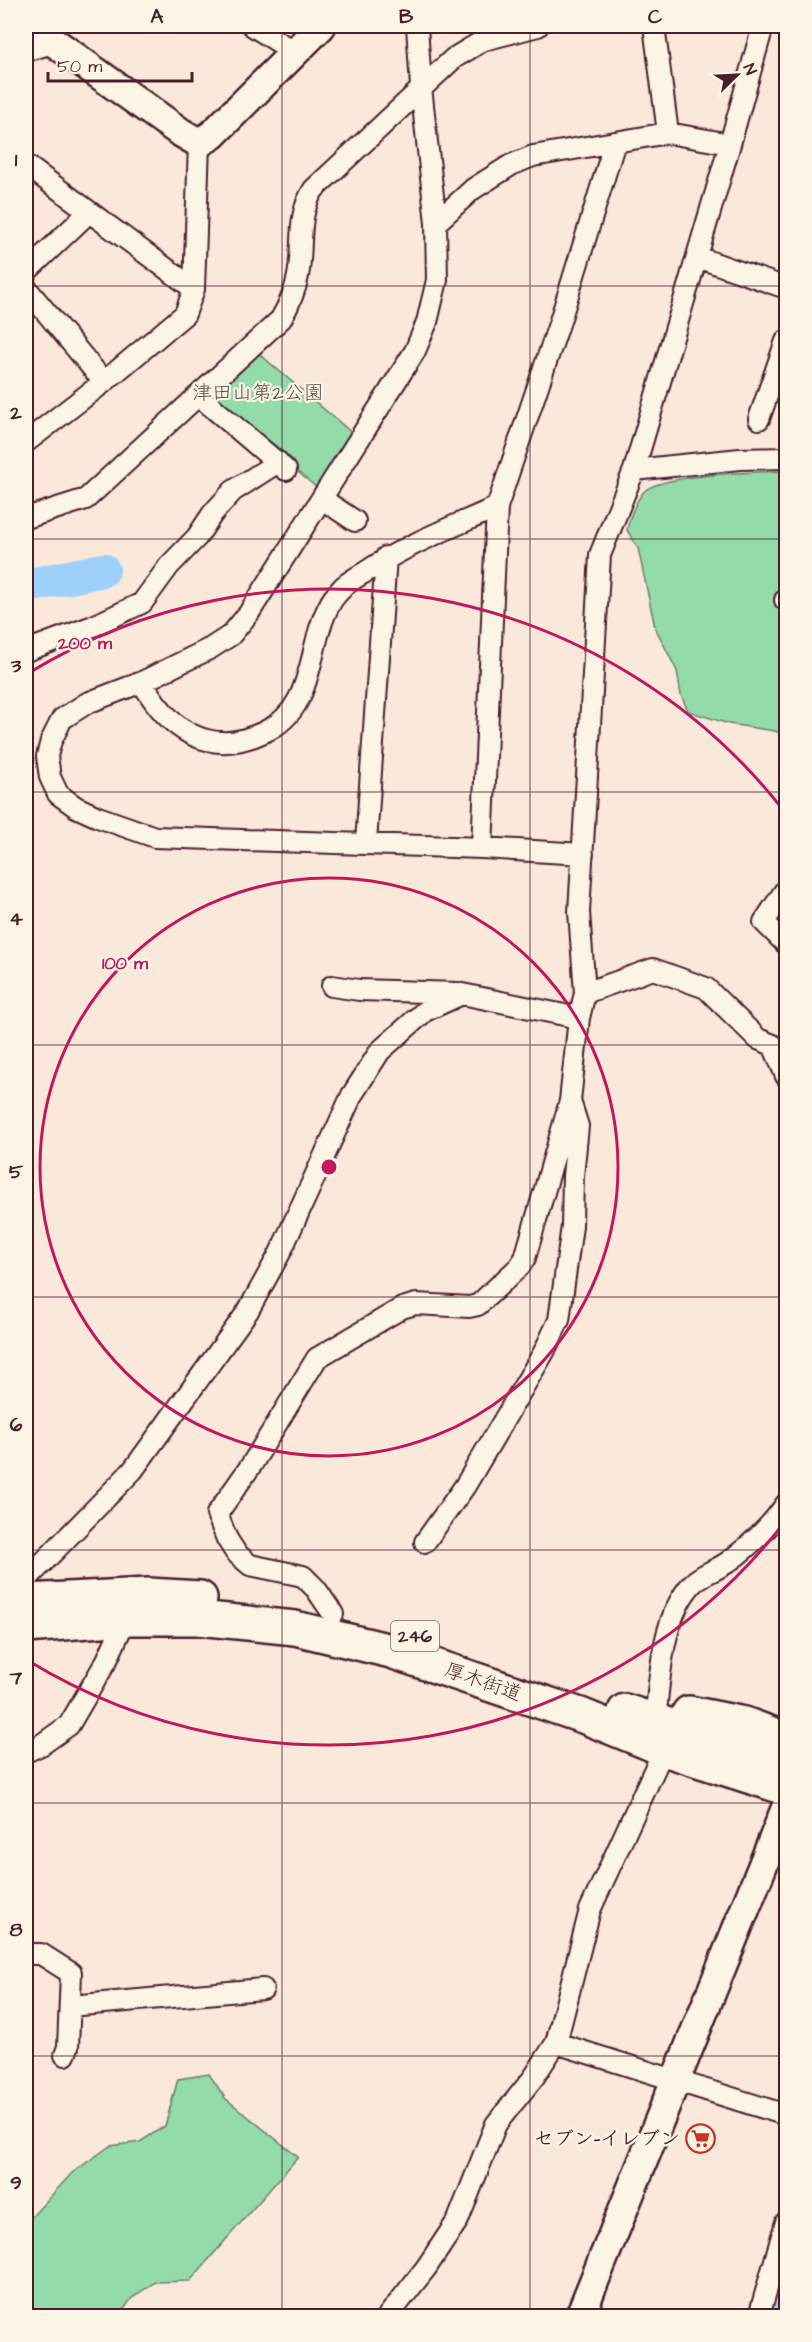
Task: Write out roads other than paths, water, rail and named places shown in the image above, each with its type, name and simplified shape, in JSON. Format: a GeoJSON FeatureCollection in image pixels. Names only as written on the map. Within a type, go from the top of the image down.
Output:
{"type":"FeatureCollection","features":[{"type":"Feature","properties":{"kind":"highway","name":"厚木街道"},"geometry":{"type":"LineString","coordinates":[[26,1601],[148,1595],[255,1602],[333,1614],[407,1633],[619,1709],[786,1788]]}},
{"type":"Feature","properties":{"kind":"highway","name":"厚木街道"},"geometry":{"type":"LineString","coordinates":[[26,1626],[126,1618],[198,1618],[295,1628],[392,1651],[583,1716],[659,1726],[786,1763]]}},
{"type":"Feature","properties":{"kind":"highway","name":"246"},"geometry":{"type":"LineString","coordinates":[[659,1726],[744,1724],[786,1739]]}},
{"type":"Feature","properties":{"kind":"street"},"geometry":{"type":"LineString","coordinates":[[253,26],[294,51]]}},
{"type":"Feature","properties":{"kind":"street"},"geometry":{"type":"LineString","coordinates":[[200,143],[212,135],[321,26]]}},
{"type":"Feature","properties":{"kind":"street"},"geometry":{"type":"LineString","coordinates":[[417,26],[420,87],[436,223],[437,280],[427,322],[415,351],[249,613],[231,635],[211,648],[142,682],[87,703],[62,719],[47,756],[50,777],[58,794],[76,807],[155,837],[366,843],[583,854]]}},
{"type":"Feature","properties":{"kind":"street"},"geometry":{"type":"LineString","coordinates":[[26,518],[86,499],[281,320],[291,302],[298,274],[301,224],[305,203],[314,189],[420,87],[454,58],[484,40],[538,26]]}},
{"type":"Feature","properties":{"kind":"street"},"geometry":{"type":"LineString","coordinates":[[654,26],[668,133]]}},
{"type":"Feature","properties":{"kind":"street"},"geometry":{"type":"LineString","coordinates":[[333,1614],[316,1589],[303,1576],[250,1565],[243,1559],[227,1539],[217,1514],[252,1464],[317,1358],[402,1308],[416,1304],[478,1305],[519,1267],[525,1258],[570,1101],[579,1018],[585,993],[579,912],[600,555],[634,470],[763,26]]}},
{"type":"Feature","properties":{"kind":"street"},"geometry":{"type":"LineString","coordinates":[[26,51],[47,34],[180,132],[200,143]]}},
{"type":"Feature","properties":{"kind":"street"},"geometry":{"type":"LineString","coordinates":[[436,223],[473,189],[511,165],[533,156],[668,133],[730,144]]}},
{"type":"Feature","properties":{"kind":"street"},"geometry":{"type":"LineString","coordinates":[[482,848],[497,507],[560,321],[615,142]]}},
{"type":"Feature","properties":{"kind":"street"},"geometry":{"type":"LineString","coordinates":[[26,442],[105,382],[185,314],[194,289],[200,143]]}},
{"type":"Feature","properties":{"kind":"street"},"geometry":{"type":"LineString","coordinates":[[26,165],[88,213],[194,289]]}},
{"type":"Feature","properties":{"kind":"street"},"geometry":{"type":"LineString","coordinates":[[26,272],[88,213]]}},
{"type":"Feature","properties":{"kind":"street"},"geometry":{"type":"LineString","coordinates":[[697,257],[786,288]]}},
{"type":"Feature","properties":{"kind":"street"},"geometry":{"type":"LineString","coordinates":[[26,288],[105,382]]}},
{"type":"Feature","properties":{"kind":"street"},"geometry":{"type":"LineString","coordinates":[[759,419],[786,341]]}},
{"type":"Feature","properties":{"kind":"street"},"geometry":{"type":"LineString","coordinates":[[26,651],[93,626],[142,603],[169,566],[197,537],[213,513],[233,491],[282,466],[199,396]]}},
{"type":"Feature","properties":{"kind":"street"},"geometry":{"type":"LineString","coordinates":[[634,470],[740,459],[786,458]]}},
{"type":"Feature","properties":{"kind":"street"},"geometry":{"type":"LineString","coordinates":[[322,499],[355,520]]}},
{"type":"Feature","properties":{"kind":"street"},"geometry":{"type":"LineString","coordinates":[[142,682],[155,704],[181,729],[202,741],[224,742],[251,738],[275,727],[301,698],[321,622],[331,601],[347,584],[386,557],[497,507]]}},
{"type":"Feature","properties":{"kind":"street"},"geometry":{"type":"LineString","coordinates":[[366,843],[386,557]]}},
{"type":"Feature","properties":{"kind":"street"},"geometry":{"type":"LineString","coordinates":[[786,889],[764,922],[786,944]]}},
{"type":"Feature","properties":{"kind":"street"},"geometry":{"type":"LineString","coordinates":[[585,993],[653,969],[706,988],[758,1039],[773,1045],[786,1076]]}},
{"type":"Feature","properties":{"kind":"street"},"geometry":{"type":"LineString","coordinates":[[332,986],[358,990],[462,994],[579,1018]]}},
{"type":"Feature","properties":{"kind":"street"},"geometry":{"type":"LineString","coordinates":[[26,1580],[133,1470],[248,1311],[280,1253],[352,1095],[380,1051],[424,1011],[462,994]]}},
{"type":"Feature","properties":{"kind":"street"},"geometry":{"type":"LineString","coordinates":[[425,1542],[465,1486],[544,1352],[559,1320],[572,1226],[573,1176],[578,1126],[570,1101]]}},
{"type":"Feature","properties":{"kind":"street"},"geometry":{"type":"LineString","coordinates":[[388,2316],[426,2268],[458,2220],[496,2124],[534,2077],[556,2043],[590,1910],[659,1726],[662,1658],[676,1605],[694,1582],[728,1562],[779,1514],[786,1504]]}},
{"type":"Feature","properties":{"kind":"street"},"geometry":{"type":"LineString","coordinates":[[26,1752],[41,1745],[69,1725],[107,1660],[126,1618]]}},
{"type":"Feature","properties":{"kind":"street"},"geometry":{"type":"LineString","coordinates":[[580,2316],[786,1808]]}},
{"type":"Feature","properties":{"kind":"street"},"geometry":{"type":"LineString","coordinates":[[26,1953],[41,1954],[71,1972],[68,2047],[65,2055]]}},
{"type":"Feature","properties":{"kind":"street"},"geometry":{"type":"LineString","coordinates":[[70,2007],[263,1989]]}},
{"type":"Feature","properties":{"kind":"street"},"geometry":{"type":"LineString","coordinates":[[556,2043],[786,2115]]}},
{"type":"Feature","properties":{"kind":"street"},"geometry":{"type":"LineString","coordinates":[[759,2316],[786,2222]]}},
{"type":"Feature","properties":{"kind":"waterway"},"geometry":{"type":"LineString","coordinates":[[26,586],[103,570]]}},
{"type":"Feature","properties":{"kind":"waterway"},"geometry":{"type":"LineString","coordinates":[[778,2316],[786,2289]]}},
{"type":"Feature","properties":{"kind":"place","name":"セブン-イレブン"},"geometry":{"type":"Point","coordinates":[701,2139]}},
{"type":"Feature","properties":{"kind":"park label","name":"津田山第2公園"},"geometry":{"type":"Point","coordinates":[258,393]}}]}
